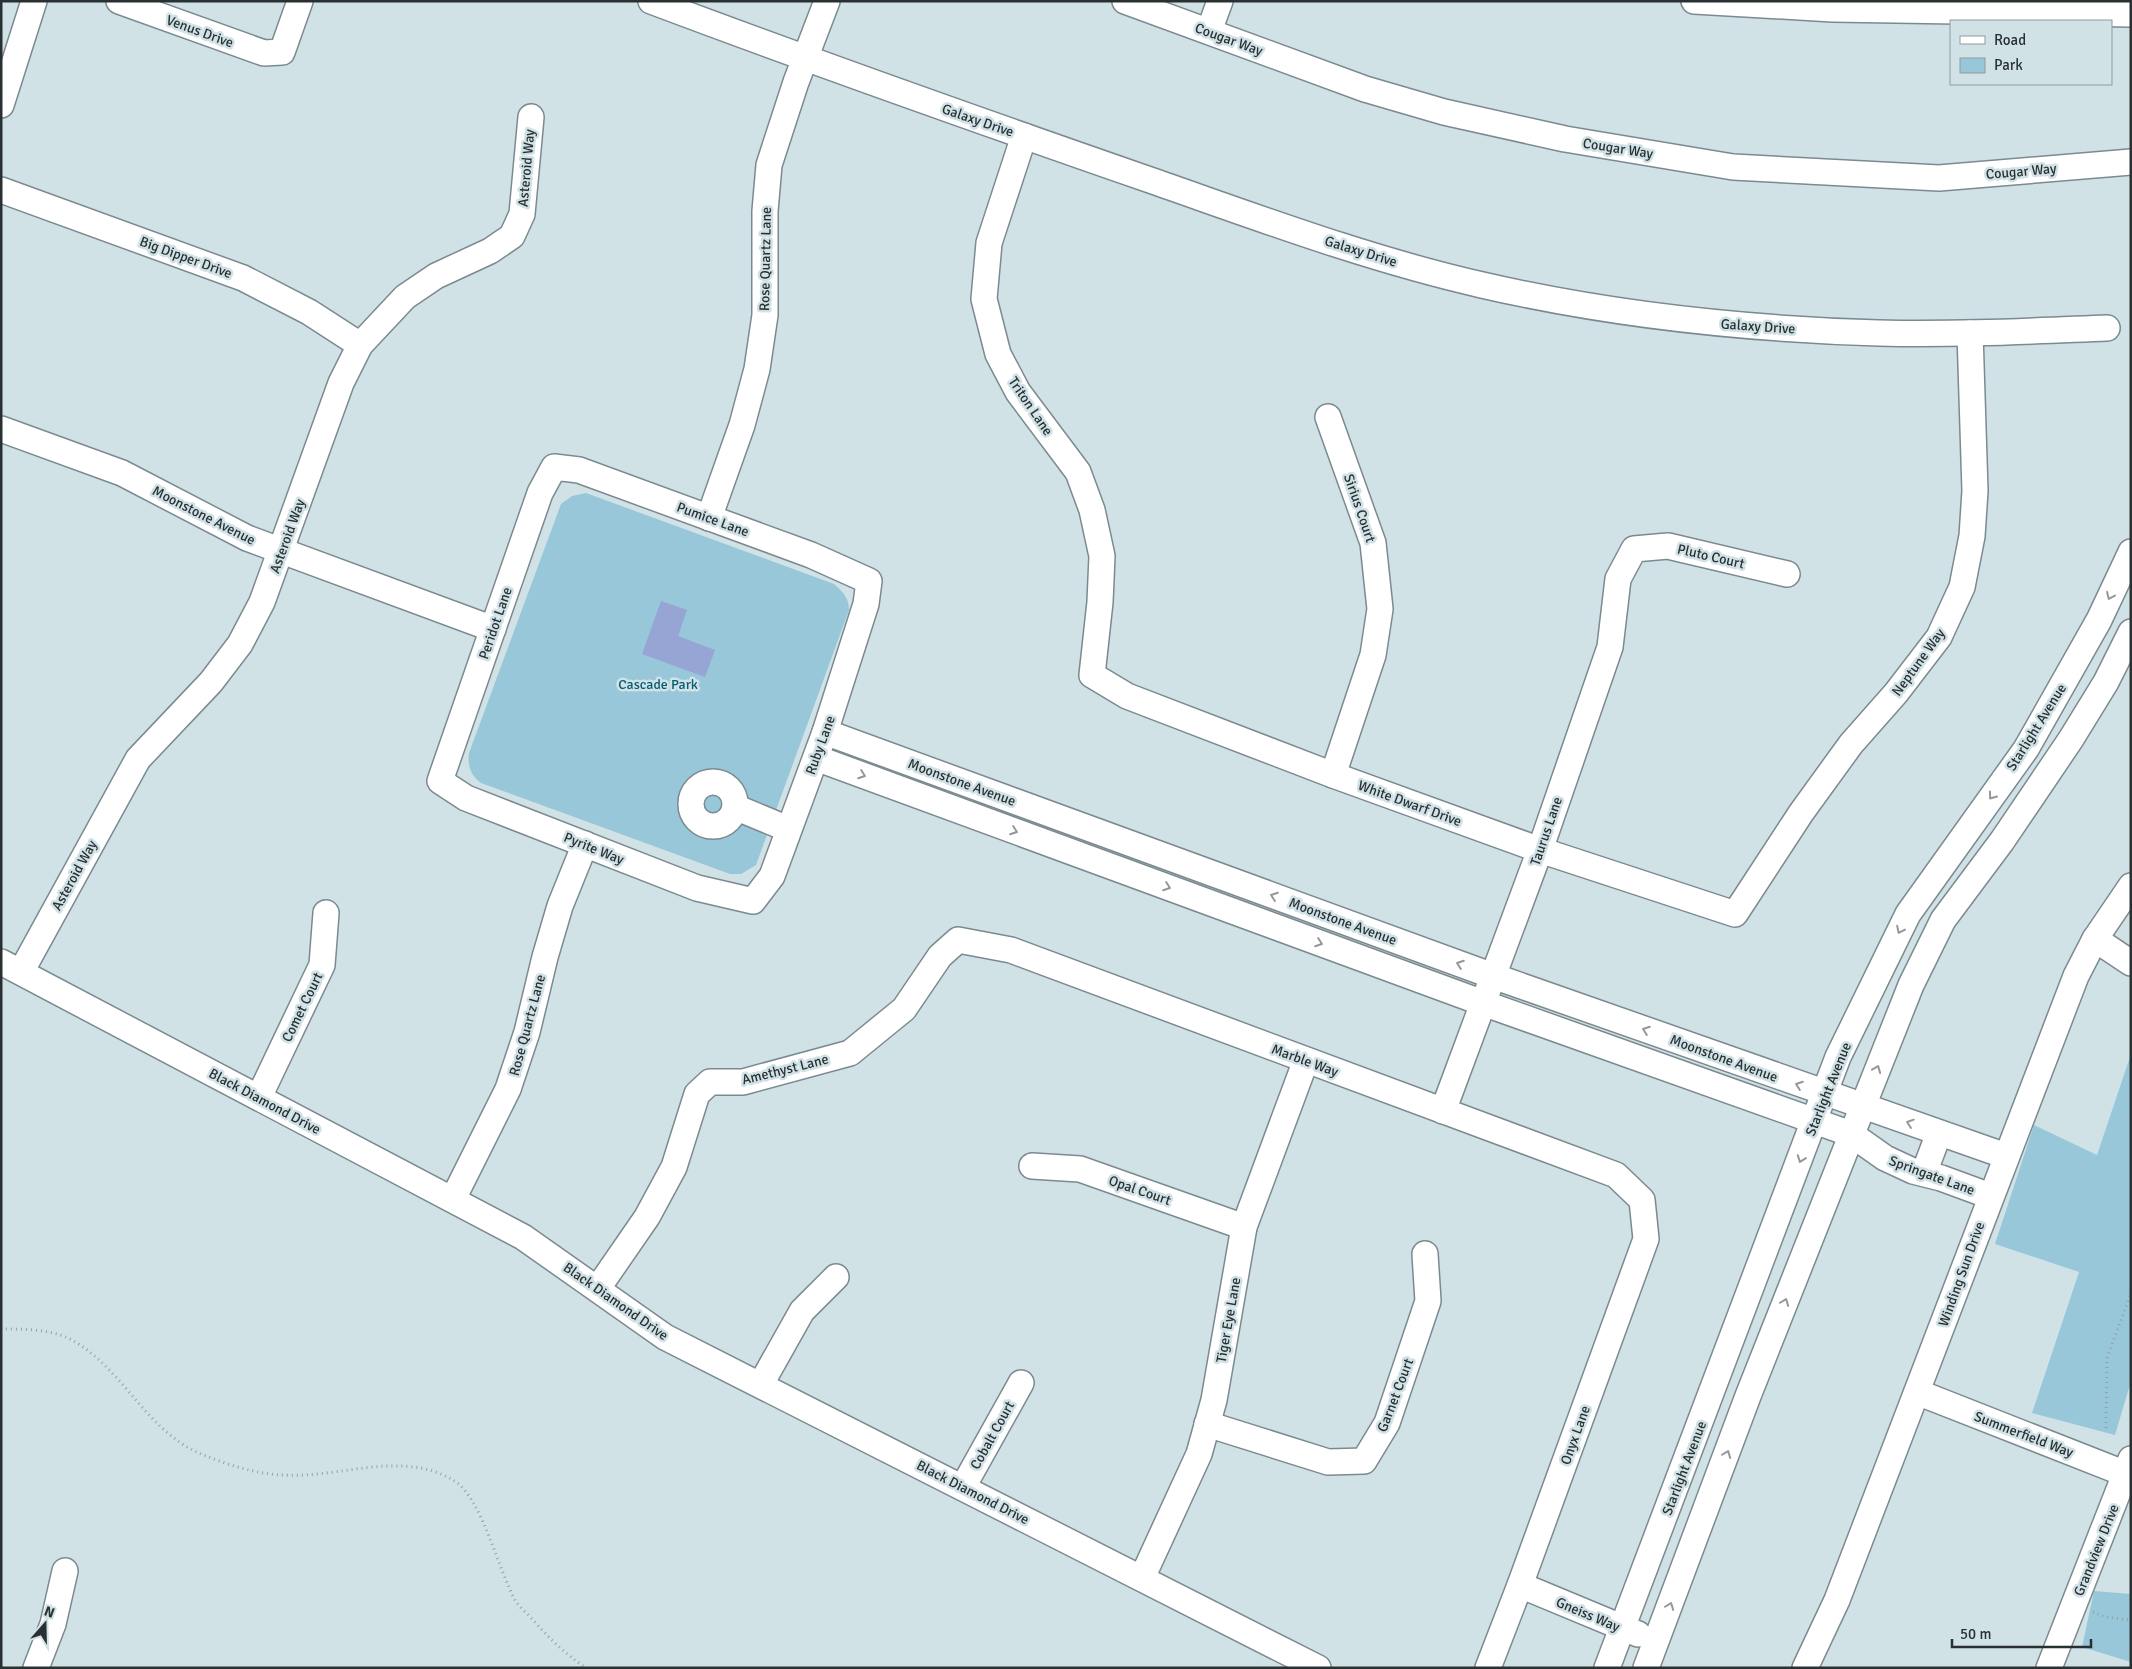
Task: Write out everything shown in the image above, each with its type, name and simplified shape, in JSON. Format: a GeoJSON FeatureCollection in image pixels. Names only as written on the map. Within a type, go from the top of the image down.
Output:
{"type":"FeatureCollection","features":[{"type":"Feature","properties":{"kind":"street"},"geometry":{"type":"LineString","coordinates":[[1,105],[34,1]]}},
{"type":"Feature","properties":{"kind":"street","name":"Venus Drive"},"geometry":{"type":"LineString","coordinates":[[119,1],[264,53],[282,52],[300,1]]}},
{"type":"Feature","properties":{"kind":"street","name":"Galaxy Drive"},"geometry":{"type":"LineString","coordinates":[[650,1],[805,59],[1367,255],[1482,286],[1672,319],[1879,333],[1970,333],[2107,328]]}},
{"type":"Feature","properties":{"kind":"street","name":"Rose Quartz Lane"},"geometry":{"type":"LineString","coordinates":[[708,518],[742,425],[757,369],[765,315],[766,212],[769,166],[805,59],[827,1]]}},
{"type":"Feature","properties":{"kind":"street","name":"Cougar Way"},"geometry":{"type":"LineString","coordinates":[[1125,1],[1365,89],[1444,112],[1565,139],[1733,167],[1939,178],[2131,162]]}},
{"type":"Feature","properties":{"kind":"street"},"geometry":{"type":"LineString","coordinates":[[1209,31],[1220,1]]}},
{"type":"Feature","properties":{"kind":"street"},"geometry":{"type":"LineString","coordinates":[[1694,1],[1832,9],[2131,14]]}},
{"type":"Feature","properties":{"kind":"street","name":"Asteroid Way"},"geometry":{"type":"LineString","coordinates":[[11,967],[138,759],[211,682],[240,644],[262,602],[282,552],[341,383],[360,345],[404,297],[436,276],[490,251],[512,236],[522,214],[531,117]]}},
{"type":"Feature","properties":{"kind":"street","name":"Triton Lane"},"geometry":{"type":"LineString","coordinates":[[1024,136],[989,243],[984,299],[998,354],[1018,392],[1078,472],[1092,510],[1102,556],[1100,602],[1092,675]]}},
{"type":"Feature","properties":{"kind":"street","name":"Big Dipper Drive"},"geometry":{"type":"LineString","coordinates":[[1,190],[243,278],[309,312],[360,345]]}},
{"type":"Feature","properties":{"kind":"street","name":"Neptune Way"},"geometry":{"type":"LineString","coordinates":[[1735,914],[1801,813],[1845,752],[1896,693],[1938,638],[1962,587],[1972,536],[1975,491],[1970,333]]}},
{"type":"Feature","properties":{"kind":"street","name":"Sirius Court"},"geometry":{"type":"LineString","coordinates":[[1328,418],[1373,543],[1380,609],[1373,655],[1333,775]]}},
{"type":"Feature","properties":{"kind":"street","name":"Moonstone Avenue"},"geometry":{"type":"LineString","coordinates":[[1,429],[122,473],[247,538],[493,629]]}},
{"type":"Feature","properties":{"kind":"street","name":"Pumice Lane"},"geometry":{"type":"LineString","coordinates":[[554,467],[579,470],[811,555],[868,581]]}},
{"type":"Feature","properties":{"kind":"street","name":"Peridot Lane"},"geometry":{"type":"LineString","coordinates":[[440,781],[540,493],[554,467]]}},
{"type":"Feature","properties":{"kind":"street","name":"Pluto Court"},"geometry":{"type":"LineString","coordinates":[[1634,549],[1668,546],[1787,574]]}},
{"type":"Feature","properties":{"kind":"street","name":"Taurus Lane"},"geometry":{"type":"LineString","coordinates":[[1443,1111],[1540,850],[1610,647],[1618,579],[1634,549]]}},
{"type":"Feature","properties":{"kind":"street","name":"Starlight Avenue"},"geometry":{"type":"LineString","coordinates":[[1607,1668],[1838,1057],[1908,914],[2026,749],[2099,620],[2131,552]]}},
{"type":"Feature","properties":{"kind":"street","name":"Ruby Lane"},"geometry":{"type":"LineString","coordinates":[[753,901],[772,876],[816,758],[866,604],[868,581]]}},
{"type":"Feature","properties":{"kind":"street"},"geometry":{"type":"LineString","coordinates":[[1646,1668],[1851,1134],[1911,985],[1943,920],[2002,841],[2072,740],[2106,682],[2131,632]]}},
{"type":"Feature","properties":{"kind":"street","name":"White Dwarf Drive"},"geometry":{"type":"LineString","coordinates":[[1092,675],[1127,696],[1333,775],[1540,850],[1735,914]]}},
{"type":"Feature","properties":{"kind":"street","name":"Moonstone Avenue"},"geometry":{"type":"LineString","coordinates":[[825,732],[1493,976],[1862,1107]]}},
{"type":"Feature","properties":{"kind":"street","name":"Moonstone Avenue"},"geometry":{"type":"LineString","coordinates":[[816,758],[1483,1003],[1851,1134]]}},
{"type":"Feature","properties":{"kind":"street","name":"Pyrite Way"},"geometry":{"type":"LineString","coordinates":[[440,781],[466,798],[697,888],[753,901]]}},
{"type":"Feature","properties":{"kind":"street"},"geometry":{"type":"LineString","coordinates":[[735,807],[788,829]]}},
{"type":"Feature","properties":{"kind":"street","name":"Rose Quartz Lane"},"geometry":{"type":"LineString","coordinates":[[453,1199],[508,1089],[527,1032],[545,956],[560,906],[585,844]]}},
{"type":"Feature","properties":{"kind":"street","name":"Winding Sun Drive"},"geometry":{"type":"LineString","coordinates":[[1805,1668],[1837,1600],[1918,1392],[1990,1196],[2076,976],[2095,939],[2131,886]]}},
{"type":"Feature","properties":{"kind":"street","name":"Comet Court"},"geometry":{"type":"LineString","coordinates":[[259,1097],[322,965],[326,913]]}},
{"type":"Feature","properties":{"kind":"street"},"geometry":{"type":"LineString","coordinates":[[2095,939],[2131,962]]}},
{"type":"Feature","properties":{"kind":"street","name":"Marble Way"},"geometry":{"type":"LineString","coordinates":[[958,940],[1011,950],[1616,1175],[1642,1200]]}},
{"type":"Feature","properties":{"kind":"street","name":"Amethyst Lane"},"geometry":{"type":"LineString","coordinates":[[598,1288],[647,1217],[674,1167],[697,1094],[703,1088],[710,1082],[743,1082],[850,1053],[904,1009],[940,956],[958,940]]}},
{"type":"Feature","properties":{"kind":"street","name":"Black Diamond Drive"},"geometry":{"type":"LineString","coordinates":[[11,967],[522,1237],[598,1288],[665,1337],[1318,1668]]}},
{"type":"Feature","properties":{"kind":"street","name":"Tiger Eye Lane"},"geometry":{"type":"LineString","coordinates":[[1142,1578],[1199,1454],[1214,1400],[1244,1227],[1306,1060]]}},
{"type":"Feature","properties":{"kind":"street"},"geometry":{"type":"LineString","coordinates":[[1862,1107],[2006,1156]]}},
{"type":"Feature","properties":{"kind":"street"},"geometry":{"type":"LineString","coordinates":[[1924,1174],[1939,1133]]}},
{"type":"Feature","properties":{"kind":"street","name":"Springate Lane"},"geometry":{"type":"LineString","coordinates":[[1851,1134],[1885,1158],[1924,1174],[1990,1196]]}},
{"type":"Feature","properties":{"kind":"street","name":"Opal Court"},"geometry":{"type":"LineString","coordinates":[[1032,1166],[1080,1169],[1244,1227]]}},
{"type":"Feature","properties":{"kind":"street","name":"Onyx Lane"},"geometry":{"type":"LineString","coordinates":[[1488,1668],[1646,1239],[1642,1200]]}},
{"type":"Feature","properties":{"kind":"street","name":"Garnet Court"},"geometry":{"type":"LineString","coordinates":[[1207,1424],[1328,1462],[1364,1461],[1387,1423],[1428,1301],[1425,1254]]}},
{"type":"Feature","properties":{"kind":"street"},"geometry":{"type":"LineString","coordinates":[[761,1384],[802,1311],[836,1277]]}},
{"type":"Feature","properties":{"kind":"street","name":"Cobalt Court"},"geometry":{"type":"LineString","coordinates":[[963,1487],[1021,1383]]}},
{"type":"Feature","properties":{"kind":"street","name":"Summerfield Way"},"geometry":{"type":"LineString","coordinates":[[1918,1392],[2129,1470]]}},
{"type":"Feature","properties":{"kind":"street","name":"Grandview Drive"},"geometry":{"type":"LineString","coordinates":[[2049,1668],[2129,1470]]}},
{"type":"Feature","properties":{"kind":"street"},"geometry":{"type":"LineString","coordinates":[[36,1668],[53,1624],[65,1570]]}},
{"type":"Feature","properties":{"kind":"street","name":"Gneiss Way"},"geometry":{"type":"LineString","coordinates":[[1520,1585],[1656,1641]]}},
{"type":"Feature","properties":{"kind":"path"},"geometry":{"type":"LineString","coordinates":[[2106,1428],[2107,1358],[2131,1294]]}},
{"type":"Feature","properties":{"kind":"path"},"geometry":{"type":"LineString","coordinates":[[1,1329],[27,1329],[67,1337],[92,1353],[157,1425],[200,1454],[247,1469],[282,1476],[410,1467],[426,1468],[457,1483],[473,1502],[516,1602],[562,1651],[586,1668]]}},
{"type":"Feature","properties":{"kind":"path"},"geometry":{"type":"LineString","coordinates":[[2074,1605],[2106,1617],[2131,1620]]}},
{"type":"Feature","properties":{"kind":"green space","name":"Cascade Park"},"geometry":{"type":"Polygon","coordinates":[[[586,493],[834,584],[847,599],[849,610],[756,865],[741,874],[730,874],[481,783],[470,770],[469,753],[561,504],[572,496],[586,493]]]}},
{"type":"Feature","properties":{"kind":"green space"},"geometry":{"type":"Polygon","coordinates":[[[2131,1054],[2131,1381],[2115,1435],[2032,1413],[2079,1272],[1995,1244],[2034,1125],[2097,1155],[2131,1054]]]}},
{"type":"Feature","properties":{"kind":"green space"},"geometry":{"type":"Polygon","coordinates":[[[2094,1591],[2131,1594],[2131,1662],[2082,1647],[2094,1591]]]}},
{"type":"Feature","properties":{"kind":"shaded area"},"geometry":{"type":"Polygon","coordinates":[[[661,601],[687,610],[678,636],[715,650],[705,677],[642,654],[661,601]]]}}]}
